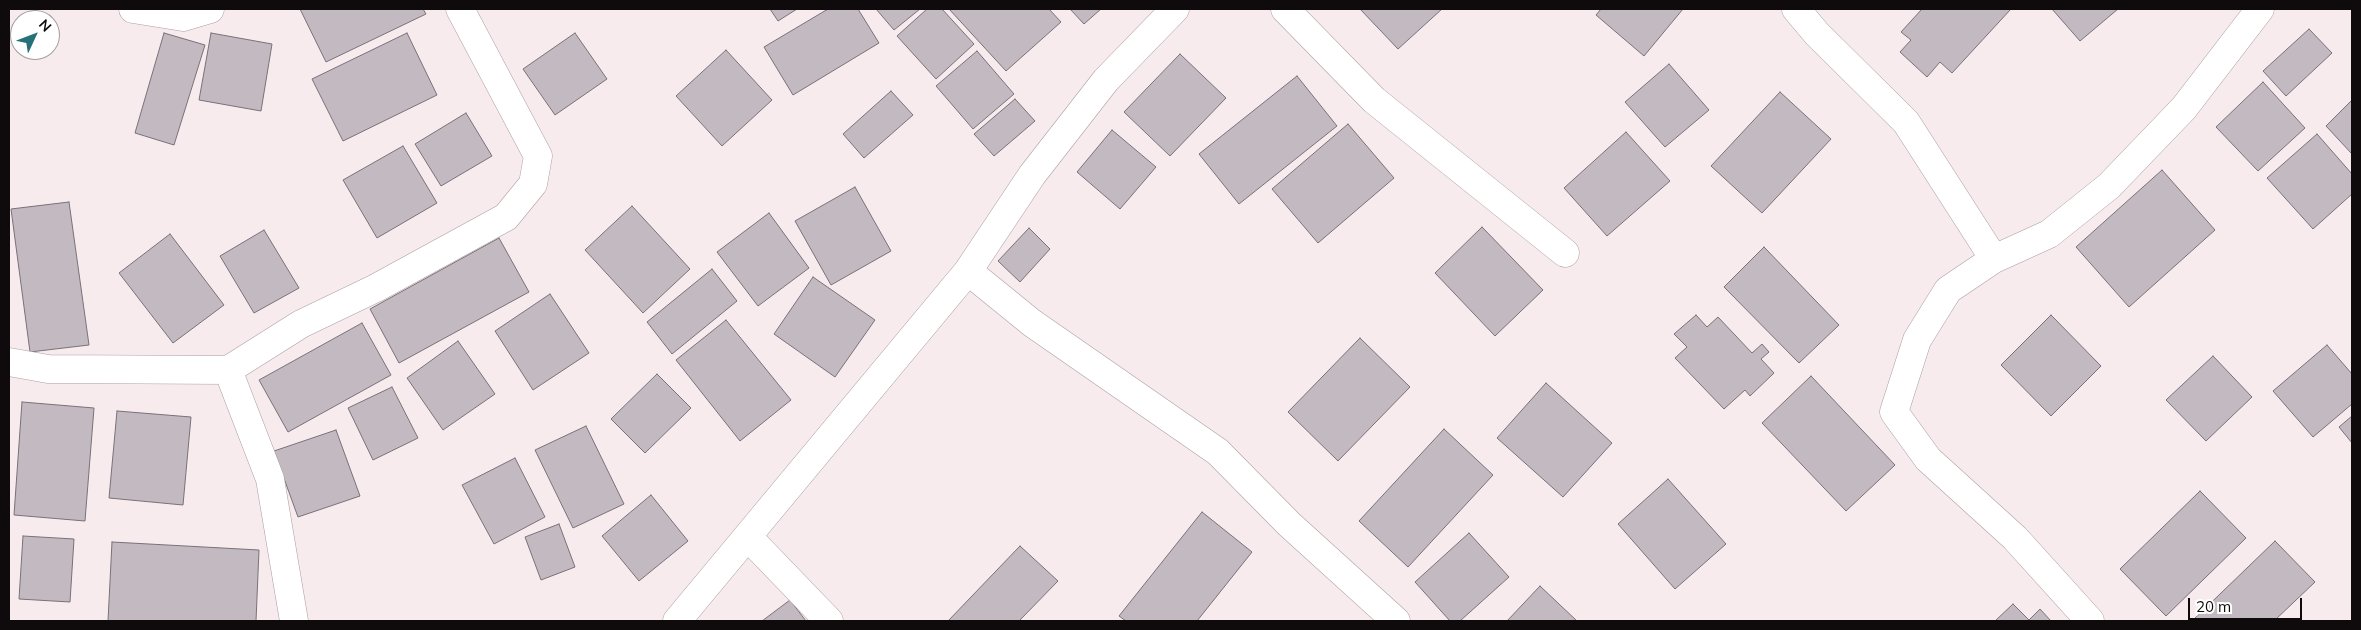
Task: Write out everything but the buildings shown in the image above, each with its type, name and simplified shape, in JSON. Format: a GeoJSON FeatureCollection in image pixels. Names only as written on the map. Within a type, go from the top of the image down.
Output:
{"type":"FeatureCollection","features":[{"type":"Feature","properties":{"kind":"street"},"geometry":{"type":"LineString","coordinates":[[133,9],[183,17],[210,9]]}},
{"type":"Feature","properties":{"kind":"street"},"geometry":{"type":"LineString","coordinates":[[9,362],[48,369],[228,370],[301,324],[376,288],[506,217],[533,184],[538,156],[460,9]]}},
{"type":"Feature","properties":{"kind":"street"},"geometry":{"type":"LineString","coordinates":[[677,621],[968,271],[1032,175],[1101,87],[1175,9]]}},
{"type":"Feature","properties":{"kind":"street"},"geometry":{"type":"LineString","coordinates":[[1285,9],[1374,100],[1565,253]]}},
{"type":"Feature","properties":{"kind":"street"},"geometry":{"type":"LineString","coordinates":[[1796,9],[1817,34],[1906,122],[1994,259]]}},
{"type":"Feature","properties":{"kind":"street"},"geometry":{"type":"LineString","coordinates":[[2090,621],[2015,538],[1928,459],[1894,412],[1917,340],[1948,290],[1994,259],[2049,234],[2109,186],[2184,108],[2260,9]]}},
{"type":"Feature","properties":{"kind":"street"},"geometry":{"type":"LineString","coordinates":[[968,271],[1032,323],[1218,452],[1289,524],[1396,621]]}},
{"type":"Feature","properties":{"kind":"street"},"geometry":{"type":"LineString","coordinates":[[228,370],[270,479],[294,621]]}},
{"type":"Feature","properties":{"kind":"street"},"geometry":{"type":"LineString","coordinates":[[748,537],[829,621]]}}]}
